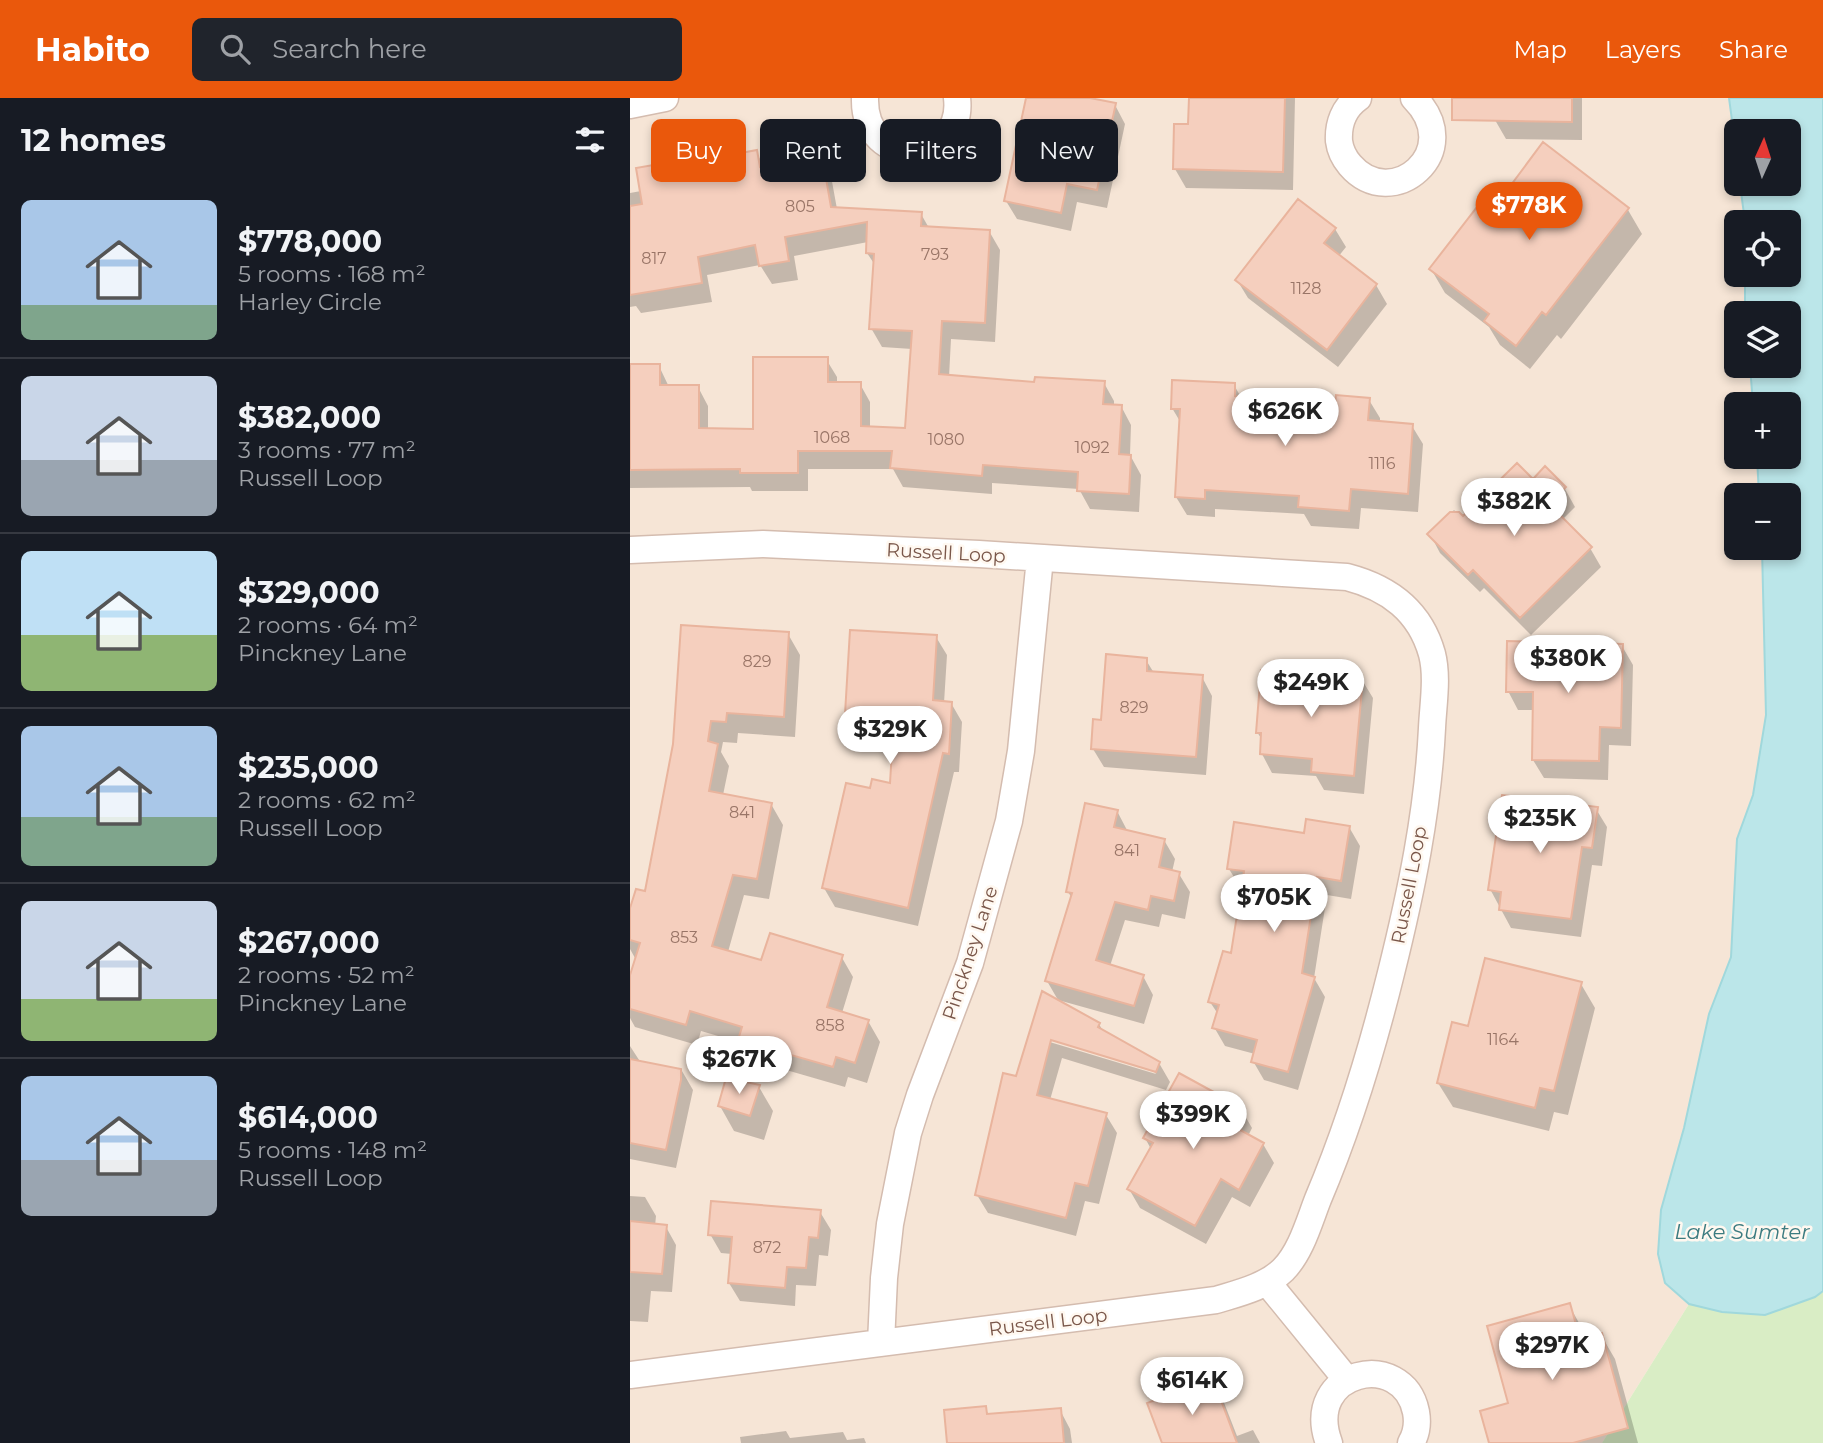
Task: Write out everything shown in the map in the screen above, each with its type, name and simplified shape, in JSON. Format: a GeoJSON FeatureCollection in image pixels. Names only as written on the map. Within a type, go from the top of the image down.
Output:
{"type":"FeatureCollection","features":[{"type":"Feature","properties":{"kind":"street"},"geometry":{"type":"LineString","coordinates":[[630,105],[664,98]]}},
{"type":"Feature","properties":{"kind":"street"},"geometry":{"type":"LineString","coordinates":[[865,98],[864,111],[877,138],[890,146],[911,151],[932,146],[945,137],[955,123],[957,98]]}},
{"type":"Feature","properties":{"kind":"street"},"geometry":{"type":"LineString","coordinates":[[1358,98],[1344,113],[1339,128],[1339,145],[1345,159],[1356,172],[1370,180],[1386,183],[1401,180],[1414,173],[1424,163],[1430,150],[1433,135],[1430,121],[1413,98]]}},
{"type":"Feature","properties":{"kind":"street","name":"Russell Loop"},"geometry":{"type":"LineString","coordinates":[[630,550],[763,544],[1347,577],[1380,589],[1400,602],[1415,617],[1433,658],[1431,749],[1420,844],[1400,938],[1372,1048],[1330,1171],[1298,1248],[1284,1269],[1267,1282],[1245,1292],[1216,1300],[630,1375]]}},
{"type":"Feature","properties":{"kind":"street","name":"Pinckney Lane"},"geometry":{"type":"LineString","coordinates":[[881,1343],[890,1224],[908,1133],[971,963],[1009,821],[1021,751],[1040,558]]}},
{"type":"Feature","properties":{"kind":"street"},"geometry":{"type":"LineString","coordinates":[[1267,1282],[1347,1380]]}},
{"type":"Feature","properties":{"kind":"street"},"geometry":{"type":"LineString","coordinates":[[1329,1443],[1324,1415],[1327,1401],[1347,1380],[1362,1374],[1379,1374],[1394,1380],[1407,1390],[1415,1404],[1418,1420],[1411,1443]]}},
{"type":"Feature","properties":{"kind":"shaded area"},"geometry":{"type":"Polygon","coordinates":[[[630,98],[1729,98],[1732,119],[1724,119],[1724,196],[1741,196],[1743,210],[1724,210],[1724,287],[1745,287],[1745,301],[1724,301],[1724,378],[1751,378],[1752,392],[1724,392],[1724,469],[1758,469],[1758,483],[1724,483],[1724,560],[1762,560],[1766,715],[1753,795],[1737,839],[1731,957],[1709,1014],[1684,1128],[1661,1210],[1658,1254],[1665,1283],[1689,1304],[1602,1443],[630,1443],[630,98]]]}},
{"type":"Feature","properties":{"kind":"green space"},"geometry":{"type":"Polygon","coordinates":[[[1823,1291],[1823,1443],[1602,1443],[1689,1304],[1722,1312],[1814,1297],[1823,1291]]]}},
{"type":"Feature","properties":{"kind":"water","name":"Lake Sumter"},"geometry":{"type":"Polygon","coordinates":[[[1729,98],[1823,98],[1823,1291],[1815,1297],[1765,1315],[1722,1312],[1689,1304],[1665,1283],[1658,1254],[1661,1210],[1684,1128],[1709,1014],[1731,957],[1737,839],[1753,795],[1766,715],[1762,560],[1801,560],[1801,483],[1758,483],[1758,469],[1801,469],[1801,392],[1752,392],[1751,378],[1801,378],[1801,301],[1745,301],[1745,287],[1801,287],[1801,210],[1743,210],[1742,196],[1801,196],[1801,119],[1732,119],[1729,98]]]}},
{"type":"Feature","properties":{"kind":"building"},"geometry":{"type":"Polygon","coordinates":[[[1026,98],[1090,98],[1116,103],[1113,119],[1022,119],[1026,98]]]}},
{"type":"Feature","properties":{"kind":"building"},"geometry":{"type":"Polygon","coordinates":[[[1189,98],[1285,98],[1283,172],[1173,169],[1174,124],[1188,124],[1189,98]]]}},
{"type":"Feature","properties":{"kind":"building"},"geometry":{"type":"Polygon","coordinates":[[[1452,98],[1572,98],[1572,122],[1452,120],[1452,98]]]}},
{"type":"Feature","properties":{"kind":"building"},"geometry":{"type":"Polygon","coordinates":[[[1543,142],[1629,208],[1546,315],[1542,312],[1516,346],[1484,321],[1489,314],[1429,269],[1491,189],[1502,197],[1543,142]]]}},
{"type":"Feature","properties":{"kind":"building"},"geometry":{"type":"Polygon","coordinates":[[[757,150],[760,182],[827,182],[831,207],[922,212],[921,226],[990,230],[985,323],[942,321],[939,374],[1034,382],[1035,377],[1105,381],[1103,404],[1122,405],[1119,454],[1131,455],[1129,494],[1077,491],[1078,472],[983,465],[982,476],[890,468],[892,451],[798,451],[798,473],[740,473],[740,469],[630,470],[630,364],[660,364],[660,385],[699,385],[699,428],[753,429],[753,357],[828,357],[828,382],[861,382],[861,426],[905,428],[912,331],[869,329],[874,254],[866,253],[867,222],[785,237],[789,261],[759,266],[755,245],[698,257],[702,283],[630,295],[630,206],[642,204],[636,168],[651,165],[651,182],[746,182],[746,152],[757,150]]]}},
{"type":"Feature","properties":{"kind":"building"},"geometry":{"type":"Polygon","coordinates":[[[1015,150],[1015,182],[1099,182],[1097,190],[1067,184],[1061,213],[1004,201],[1015,150]]]}},
{"type":"Feature","properties":{"kind":"building"},"geometry":{"type":"Polygon","coordinates":[[[1298,199],[1336,228],[1324,243],[1377,284],[1327,350],[1235,280],[1298,199]]]}},
{"type":"Feature","properties":{"kind":"building"},"geometry":{"type":"Polygon","coordinates":[[[1172,380],[1235,383],[1235,396],[1279,399],[1278,413],[1334,418],[1336,395],[1370,398],[1368,420],[1413,424],[1408,494],[1351,489],[1349,511],[1298,507],[1299,496],[1205,490],[1205,499],[1175,497],[1180,409],[1171,409],[1172,380]]]}},
{"type":"Feature","properties":{"kind":"building"},"geometry":{"type":"Polygon","coordinates":[[[1517,463],[1533,479],[1545,466],[1566,487],[1549,504],[1592,547],[1520,618],[1473,570],[1468,575],[1427,534],[1450,512],[1459,512],[1463,516],[1517,463]]]}},
{"type":"Feature","properties":{"kind":"building"},"geometry":{"type":"Polygon","coordinates":[[[681,625],[789,632],[784,717],[727,713],[726,722],[711,721],[708,741],[718,744],[709,791],[772,803],[757,879],[733,875],[712,946],[761,960],[770,933],[843,955],[827,1007],[869,1020],[855,1063],[836,1057],[833,1067],[738,1040],[742,1027],[690,1011],[686,1025],[630,1009],[630,975],[640,943],[630,940],[630,908],[636,889],[645,891],[673,744],[681,625]]]}},
{"type":"Feature","properties":{"kind":"building"},"geometry":{"type":"Polygon","coordinates":[[[850,630],[937,635],[933,700],[952,702],[949,754],[943,753],[908,908],[822,888],[846,783],[870,788],[872,779],[890,783],[893,734],[857,731],[858,714],[845,714],[850,630]]]}},
{"type":"Feature","properties":{"kind":"building"},"geometry":{"type":"Polygon","coordinates":[[[1507,641],[1623,644],[1621,728],[1600,727],[1599,761],[1532,760],[1533,692],[1506,692],[1507,641]]]}},
{"type":"Feature","properties":{"kind":"building"},"geometry":{"type":"Polygon","coordinates":[[[1106,654],[1147,658],[1147,671],[1203,675],[1196,757],[1091,749],[1093,719],[1101,720],[1106,654]]]}},
{"type":"Feature","properties":{"kind":"building"},"geometry":{"type":"Polygon","coordinates":[[[1261,670],[1363,678],[1354,776],[1311,772],[1312,759],[1260,754],[1261,733],[1256,733],[1261,670]]]}},
{"type":"Feature","properties":{"kind":"building"},"geometry":{"type":"Polygon","coordinates":[[[1502,795],[1598,807],[1592,848],[1582,847],[1571,919],[1499,910],[1501,892],[1488,890],[1502,795]]]}},
{"type":"Feature","properties":{"kind":"building"},"geometry":{"type":"Polygon","coordinates":[[[1085,803],[1118,810],[1114,827],[1165,839],[1159,867],[1180,872],[1174,901],[1151,896],[1148,910],[1115,902],[1096,960],[1144,975],[1134,1006],[1045,981],[1072,893],[1066,892],[1085,803]]]}},
{"type":"Feature","properties":{"kind":"building"},"geometry":{"type":"Polygon","coordinates":[[[1306,819],[1350,826],[1341,881],[1317,877],[1302,973],[1315,977],[1288,1072],[1251,1062],[1257,1040],[1212,1028],[1219,1005],[1208,1002],[1223,951],[1231,953],[1244,871],[1227,869],[1234,822],[1304,833],[1306,819]]]}},
{"type":"Feature","properties":{"kind":"building"},"geometry":{"type":"Polygon","coordinates":[[[1485,958],[1582,982],[1554,1091],[1540,1088],[1535,1108],[1437,1083],[1452,1022],[1468,1026],[1485,958]]]}},
{"type":"Feature","properties":{"kind":"building"},"geometry":{"type":"Polygon","coordinates":[[[1042,991],[1100,1023],[1098,1027],[1160,1062],[1156,1072],[1051,1040],[1037,1095],[1107,1113],[1088,1186],[1075,1183],[1066,1218],[975,1195],[1003,1073],[1016,1076],[1042,991]]]}},
{"type":"Feature","properties":{"kind":"building"},"geometry":{"type":"Polygon","coordinates":[[[630,1059],[681,1069],[666,1150],[630,1143],[630,1059]]]}},
{"type":"Feature","properties":{"kind":"building"},"geometry":{"type":"Polygon","coordinates":[[[1179,1073],[1243,1108],[1233,1126],[1264,1143],[1239,1190],[1221,1179],[1195,1226],[1127,1189],[1153,1143],[1143,1138],[1179,1073]]]}},
{"type":"Feature","properties":{"kind":"building"},"geometry":{"type":"Polygon","coordinates":[[[726,1078],[760,1085],[750,1116],[718,1106],[726,1078]]]}},
{"type":"Feature","properties":{"kind":"building"},"geometry":{"type":"Polygon","coordinates":[[[711,1201],[821,1210],[818,1238],[809,1237],[806,1268],[787,1267],[785,1288],[728,1283],[732,1237],[708,1235],[711,1201]]]}},
{"type":"Feature","properties":{"kind":"building"},"geometry":{"type":"Polygon","coordinates":[[[630,1221],[667,1225],[662,1274],[630,1272],[630,1221]]]}},
{"type":"Feature","properties":{"kind":"building"},"geometry":{"type":"Polygon","coordinates":[[[1570,1303],[1580,1339],[1602,1333],[1628,1428],[1573,1443],[1489,1443],[1480,1411],[1508,1403],[1487,1326],[1570,1303]]]}},
{"type":"Feature","properties":{"kind":"building"},"geometry":{"type":"Polygon","coordinates":[[[1213,1379],[1237,1443],[1162,1443],[1147,1403],[1213,1379]]]}},
{"type":"Feature","properties":{"kind":"building"},"geometry":{"type":"Polygon","coordinates":[[[986,1406],[987,1414],[1061,1408],[1064,1443],[947,1443],[944,1410],[986,1406]]]}}]}
